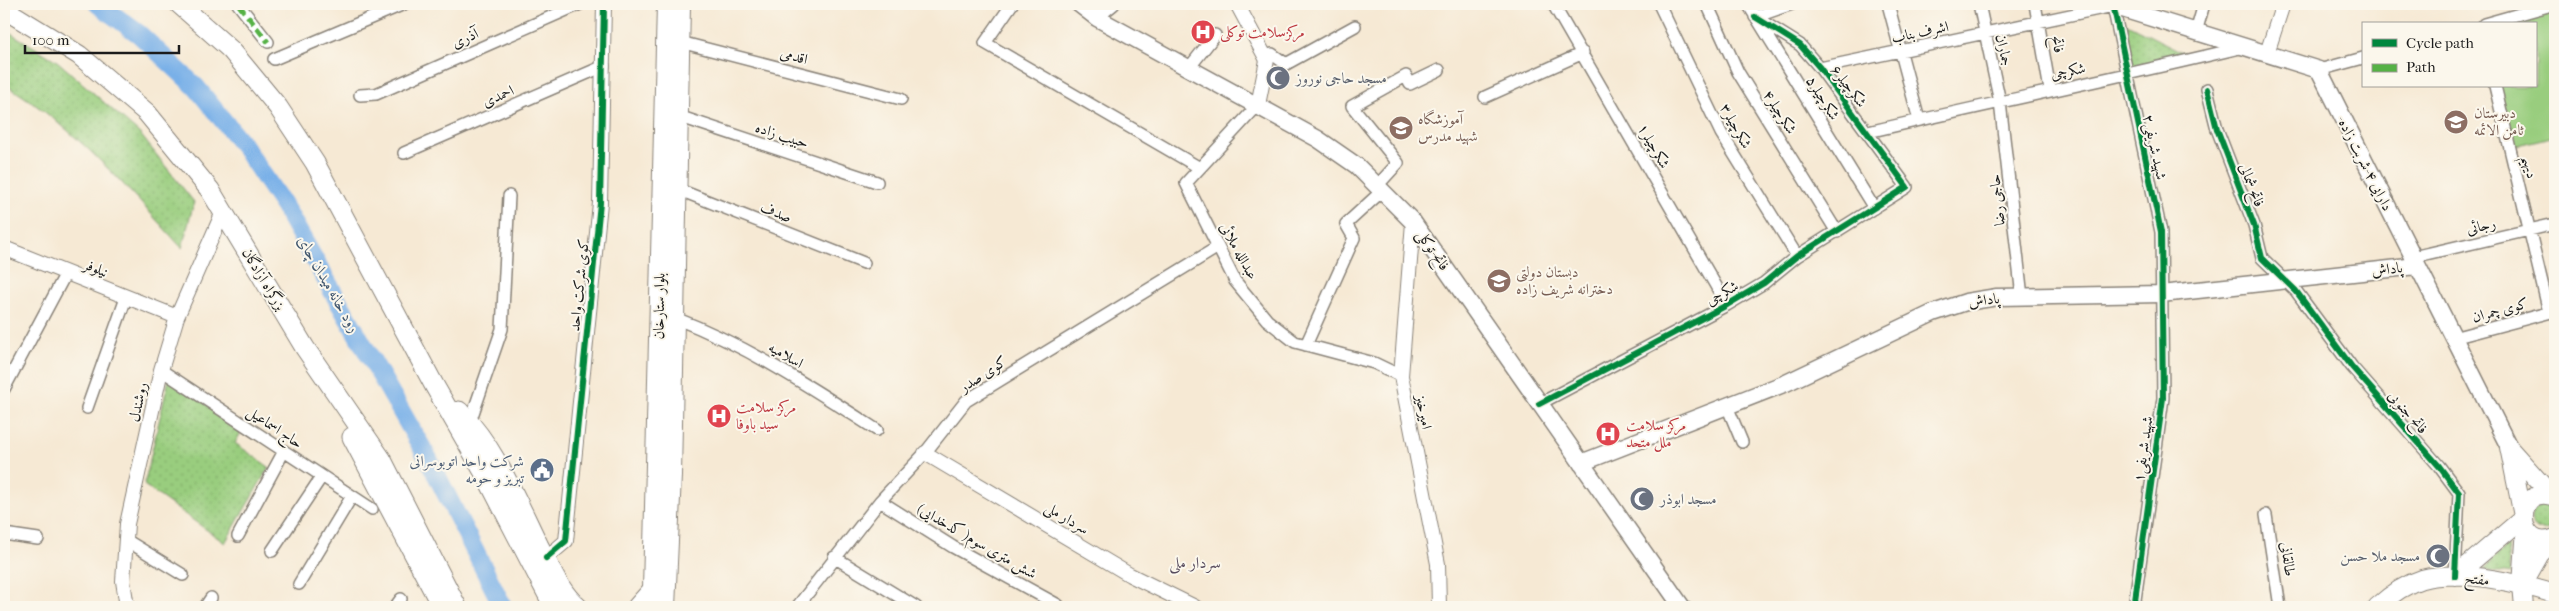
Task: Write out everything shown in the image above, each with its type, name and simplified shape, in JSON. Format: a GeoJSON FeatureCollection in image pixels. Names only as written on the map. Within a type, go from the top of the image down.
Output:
{"type":"FeatureCollection","features":[{"type":"Feature","properties":{"kind":"highway"},"geometry":{"type":"LineString","coordinates":[[179,4],[232,50],[278,107],[315,163],[434,385],[486,474],[554,607]]}},
{"type":"Feature","properties":{"kind":"highway","name":"بزرگراه آزادگان"},"geometry":{"type":"LineString","coordinates":[[4,9],[79,55],[147,113],[210,190],[305,348],[382,460],[457,607]]}},
{"type":"Feature","properties":{"kind":"highway"},"geometry":{"type":"LineString","coordinates":[[305,348],[328,399],[363,456],[442,607]]}},
{"type":"Feature","properties":{"kind":"highway"},"geometry":{"type":"LineString","coordinates":[[434,385],[470,422],[497,462],[560,585],[578,607]]}},
{"type":"Feature","properties":{"kind":"highway"},"geometry":{"type":"LineString","coordinates":[[637,607],[650,598]]}},
{"type":"Feature","properties":{"kind":"main road","name":"بلوار ستارخان"},"geometry":{"type":"LineString","coordinates":[[650,598],[666,4]]}},
{"type":"Feature","properties":{"kind":"main road","name":"بلوار ستارخان"},"geometry":{"type":"LineString","coordinates":[[666,607],[672,475],[681,4]]}},
{"type":"Feature","properties":{"kind":"main road","name":"فاتح-توکلی"},"geometry":{"type":"LineString","coordinates":[[1079,4],[1097,18],[1318,139],[1356,166],[1380,188],[1413,222],[1682,607]]}},
{"type":"Feature","properties":{"kind":"main road"},"geometry":{"type":"LineString","coordinates":[[2113,5],[2319,70]]}},
{"type":"Feature","properties":{"kind":"main road","name":"-دارایی ۴-شربت زاده"},"geometry":{"type":"LineString","coordinates":[[2319,70],[2509,447]]}},
{"type":"Feature","properties":{"kind":"main road","name":"پاداش"},"geometry":{"type":"LineString","coordinates":[[1582,463],[1786,383],[1933,313],[1966,302],[1996,297],[2162,294],[2288,281],[2415,262]]}},
{"type":"Feature","properties":{"kind":"main road"},"geometry":{"type":"LineString","coordinates":[[2509,447],[2554,496]]}},
{"type":"Feature","properties":{"kind":"main road"},"geometry":{"type":"LineString","coordinates":[[2509,447],[2524,521],[2536,538],[2544,540],[2555,539]]}},
{"type":"Feature","properties":{"kind":"main road"},"geometry":{"type":"LineString","coordinates":[[2524,607],[2522,585],[2524,521],[2528,503],[2539,496],[2554,496]]}},
{"type":"Feature","properties":{"kind":"main road"},"geometry":{"type":"LineString","coordinates":[[2455,576],[2524,521]]}},
{"type":"Feature","properties":{"kind":"main road"},"geometry":{"type":"LineString","coordinates":[[2522,585],[2540,554],[2555,539]]}},
{"type":"Feature","properties":{"kind":"main road","name":"مفتح"},"geometry":{"type":"LineString","coordinates":[[2376,607],[2390,596],[2422,580],[2455,576],[2522,585],[2555,594]]}},
{"type":"Feature","properties":{"kind":"street"},"geometry":{"type":"LineString","coordinates":[[238,4],[268,42]]}},
{"type":"Feature","properties":{"kind":"street"},"geometry":{"type":"LineString","coordinates":[[274,59],[404,4]]}},
{"type":"Feature","properties":{"kind":"street","name":"آذری"},"geometry":{"type":"LineString","coordinates":[[360,95],[376,94],[580,4]]}},
{"type":"Feature","properties":{"kind":"street","name":"کوی شرکت واحد"},"geometry":{"type":"LineString","coordinates":[[546,558],[566,541],[600,203],[604,4]]}},
{"type":"Feature","properties":{"kind":"street"},"geometry":{"type":"LineString","coordinates":[[1012,4],[986,43],[1200,168]]}},
{"type":"Feature","properties":{"kind":"street"},"geometry":{"type":"LineString","coordinates":[[1097,18],[1114,4]]}},
{"type":"Feature","properties":{"kind":"street"},"geometry":{"type":"LineString","coordinates":[[1237,4],[1267,60]]}},
{"type":"Feature","properties":{"kind":"street","name":"شکرچیلر۱"},"geometry":{"type":"LineString","coordinates":[[1553,4],[1727,305]]}},
{"type":"Feature","properties":{"kind":"street","name":"شکرچیلر۳"},"geometry":{"type":"LineString","coordinates":[[1659,4],[1721,133],[1797,256]]}},
{"type":"Feature","properties":{"kind":"street","name":"شکرچیلر۴"},"geometry":{"type":"LineString","coordinates":[[1707,4],[1738,72],[1837,232]]}},
{"type":"Feature","properties":{"kind":"street","name":"شکرچیلر۵"},"geometry":{"type":"LineString","coordinates":[[1748,4],[1874,208]]}},
{"type":"Feature","properties":{"kind":"street"},"geometry":{"type":"LineString","coordinates":[[1755,17],[1792,4]]}},
{"type":"Feature","properties":{"kind":"street"},"geometry":{"type":"LineString","coordinates":[[1888,4],[1919,120]]}},
{"type":"Feature","properties":{"kind":"street","name":"جماران"},"geometry":{"type":"LineString","coordinates":[[1979,4],[2000,102]]}},
{"type":"Feature","properties":{"kind":"street","name":"فاتح"},"geometry":{"type":"LineString","coordinates":[[2036,4],[2050,90]]}},
{"type":"Feature","properties":{"kind":"street"},"geometry":{"type":"LineString","coordinates":[[2196,32],[2204,4]]}},
{"type":"Feature","properties":{"kind":"street"},"geometry":{"type":"LineString","coordinates":[[2267,53],[2283,4]]}},
{"type":"Feature","properties":{"kind":"street"},"geometry":{"type":"LineString","coordinates":[[2491,22],[2555,4]]}},
{"type":"Feature","properties":{"kind":"street","name":"اشرف بناب"},"geometry":{"type":"LineString","coordinates":[[1820,68],[2039,23],[2113,5]]}},
{"type":"Feature","properties":{"kind":"street","name":"شهید شریفی۲"},"geometry":{"type":"LineString","coordinates":[[2113,5],[2161,232],[2162,294]]}},
{"type":"Feature","properties":{"kind":"street","name":"شکرچیلر۶"},"geometry":{"type":"LineString","coordinates":[[1755,17],[1800,45],[1820,68],[1907,187]]}},
{"type":"Feature","properties":{"kind":"street"},"geometry":{"type":"LineString","coordinates":[[1258,105],[1267,60],[1272,54],[1286,64],[1355,26]]}},
{"type":"Feature","properties":{"kind":"street"},"geometry":{"type":"LineString","coordinates":[[1190,68],[1215,35]]}},
{"type":"Feature","properties":{"kind":"street","name":"اقدمی"},"geometry":{"type":"LineString","coordinates":[[680,42],[901,99]]}},
{"type":"Feature","properties":{"kind":"street","name":"شکرچی"},"geometry":{"type":"LineString","coordinates":[[1868,132],[2050,90],[2128,75],[2245,46]]}},
{"type":"Feature","properties":{"kind":"street"},"geometry":{"type":"LineString","coordinates":[[1486,97],[1583,54]]}},
{"type":"Feature","properties":{"kind":"street"},"geometry":{"type":"LineString","coordinates":[[2319,70],[2362,58]]}},
{"type":"Feature","properties":{"kind":"street","name":"احمدی"},"geometry":{"type":"LineString","coordinates":[[404,153],[604,66]]}},
{"type":"Feature","properties":{"kind":"street"},"geometry":{"type":"LineString","coordinates":[[1306,345],[1354,238],[1346,224],[1380,188],[1398,163],[1352,106],[1406,76],[1410,84],[1439,70]]}},
{"type":"Feature","properties":{"kind":"street","name":"دیهیم"},"geometry":{"type":"LineString","coordinates":[[2495,88],[2552,312]]}},
{"type":"Feature","properties":{"kind":"street","name":"فاتح شمالی"},"geometry":{"type":"LineString","coordinates":[[2207,90],[2217,130],[2254,225],[2262,258],[2276,273],[2288,281]]}},
{"type":"Feature","properties":{"kind":"street","name":"حاجی رضا"},"geometry":{"type":"LineString","coordinates":[[2000,102],[2022,296]]}},
{"type":"Feature","properties":{"kind":"street","name":"عبدالله ملائی"},"geometry":{"type":"LineString","coordinates":[[1258,105],[1186,182],[1235,281],[1266,320],[1295,342],[1374,363],[1400,376]]}},
{"type":"Feature","properties":{"kind":"street","name":"حبیب زاده"},"geometry":{"type":"LineString","coordinates":[[678,116],[877,182]]}},
{"type":"Feature","properties":{"kind":"street","name":"شکرچی"},"geometry":{"type":"LineString","coordinates":[[1539,404],[1727,305],[1764,283],[1797,256],[1907,187]]}},
{"type":"Feature","properties":{"kind":"street","name":"صدف"},"geometry":{"type":"LineString","coordinates":[[677,189],[864,262]]}},
{"type":"Feature","properties":{"kind":"street"},"geometry":{"type":"LineString","coordinates":[[470,422],[502,329],[509,196]]}},
{"type":"Feature","properties":{"kind":"street","name":"روشندل"},"geometry":{"type":"LineString","coordinates":[[127,607],[123,581],[127,524],[161,370],[177,317],[223,212]]}},
{"type":"Feature","properties":{"kind":"street","name":"امیرخیز"},"geometry":{"type":"LineString","coordinates":[[1413,222],[1400,376],[1438,564],[1439,607]]}},
{"type":"Feature","properties":{"kind":"street","name":"رجائی"},"geometry":{"type":"LineString","coordinates":[[2415,262],[2555,224]]}},
{"type":"Feature","properties":{"kind":"street","name":"کوی صدر"},"geometry":{"type":"LineString","coordinates":[[797,607],[880,501],[925,452],[966,401],[1218,247]]}},
{"type":"Feature","properties":{"kind":"street","name":"نیلوفر"},"geometry":{"type":"LineString","coordinates":[[4,248],[177,317]]}},
{"type":"Feature","properties":{"kind":"street"},"geometry":{"type":"LineString","coordinates":[[4,389],[66,274]]}},
{"type":"Feature","properties":{"kind":"street","name":"فاتح جنوبی"},"geometry":{"type":"LineString","coordinates":[[2288,281],[2352,367],[2459,493],[2455,576]]}},
{"type":"Feature","properties":{"kind":"street","name":"شهید شریفی۱"},"geometry":{"type":"LineString","coordinates":[[2134,607],[2163,398],[2162,294]]}},
{"type":"Feature","properties":{"kind":"street"},"geometry":{"type":"LineString","coordinates":[[87,408],[126,298]]}},
{"type":"Feature","properties":{"kind":"street","name":"کوی چمران"},"geometry":{"type":"LineString","coordinates":[[2453,338],[2552,312]]}},
{"type":"Feature","properties":{"kind":"street","name":"اسلامیه"},"geometry":{"type":"LineString","coordinates":[[674,318],[713,332],[788,372],[877,430]]}},
{"type":"Feature","properties":{"kind":"street","name":"حاج اسماعیل"},"geometry":{"type":"LineString","coordinates":[[161,370],[372,509]]}},
{"type":"Feature","properties":{"kind":"street"},"geometry":{"type":"LineString","coordinates":[[1727,406],[1742,442]]}},
{"type":"Feature","properties":{"kind":"street"},"geometry":{"type":"LineString","coordinates":[[238,536],[284,452]]}},
{"type":"Feature","properties":{"kind":"street","name":"سردار ملی"},"geometry":{"type":"LineString","coordinates":[[925,452],[1130,574],[1195,607]]}},
{"type":"Feature","properties":{"kind":"street"},"geometry":{"type":"LineString","coordinates":[[272,551],[322,476]]}},
{"type":"Feature","properties":{"kind":"street"},"geometry":{"type":"LineString","coordinates":[[300,584],[352,496]]}},
{"type":"Feature","properties":{"kind":"street","name":"(کدخدایی )شش متری سوم"},"geometry":{"type":"LineString","coordinates":[[880,501],[954,547],[1058,605]]}},
{"type":"Feature","properties":{"kind":"street","name":"طالقانی"},"geometry":{"type":"LineString","coordinates":[[2266,515],[2280,607]]}},
{"type":"Feature","properties":{"kind":"street"},"geometry":{"type":"LineString","coordinates":[[4,534],[38,539]]}},
{"type":"Feature","properties":{"kind":"street"},"geometry":{"type":"LineString","coordinates":[[126,540],[183,575]]}},
{"type":"Feature","properties":{"kind":"street"},"geometry":{"type":"LineString","coordinates":[[834,558],[916,607]]}},
{"type":"Feature","properties":{"kind":"green space"},"geometry":{"type":"Polygon","coordinates":[[[2555,10],[2555,136],[2513,146],[2498,88],[2536,88],[2536,22],[2510,22],[2555,10]]]}},
{"type":"Feature","properties":{"kind":"green space"},"geometry":{"type":"Polygon","coordinates":[[[2125,23],[2188,55],[2133,68],[2125,23]]]}},
{"type":"Feature","properties":{"kind":"green space"},"geometry":{"type":"Polygon","coordinates":[[[4,29],[57,61],[140,134],[194,202],[182,248],[99,159],[29,100],[4,84],[4,29]]]}},
{"type":"Feature","properties":{"kind":"green space"},"geometry":{"type":"Polygon","coordinates":[[[169,379],[243,429],[235,443],[269,467],[225,543],[144,485],[169,379]]]}},
{"type":"Feature","properties":{"kind":"green space"},"geometry":{"type":"Polygon","coordinates":[[[2544,505],[2553,509],[2557,518],[2553,527],[2544,531],[2535,527],[2531,518],[2535,509],[2544,505]]]}},
{"type":"Feature","properties":{"kind":"green space"},"geometry":{"type":"Polygon","coordinates":[[[2507,545],[2510,574],[2483,569],[2507,545]]]}},
{"type":"Feature","properties":{"kind":"waterway","name":"رود خانه میدان چای"},"geometry":{"type":"LineString","coordinates":[[98,4],[139,34],[196,87],[243,145],[285,208],[429,460],[503,607]]}},
{"type":"Feature","properties":{"kind":"marked path"},"geometry":{"type":"LineString","coordinates":[[238,4],[268,42]]}},
{"type":"Feature","properties":{"kind":"cycle path"},"geometry":{"type":"LineString","coordinates":[[546,558],[566,541],[600,203],[604,4]]}},
{"type":"Feature","properties":{"kind":"cycle path"},"geometry":{"type":"LineString","coordinates":[[2113,4],[2161,232],[2163,398],[2134,607]]}},
{"type":"Feature","properties":{"kind":"cycle path"},"geometry":{"type":"LineString","coordinates":[[1539,404],[1727,305],[1764,283],[1797,256],[1907,187],[1820,68],[1800,45],[1755,17]]}},
{"type":"Feature","properties":{"kind":"cycle path"},"geometry":{"type":"LineString","coordinates":[[2207,89],[2217,129],[2254,225],[2262,258],[2296,291],[2352,367],[2439,466],[2459,493],[2455,576]]}},
{"type":"Feature","properties":{"kind":"place","name":"مرکزسلامت توکلی"},"geometry":{"type":"Point","coordinates":[1203,32]}},
{"type":"Feature","properties":{"kind":"place","name":"مسجد حاجی نوروز"},"geometry":{"type":"Point","coordinates":[1278,78]}},
{"type":"Feature","properties":{"kind":"place","name":"دبیرستان ثامن الائمه"},"geometry":{"type":"Point","coordinates":[2456,122]}},
{"type":"Feature","properties":{"kind":"place","name":"آموزشگاه شهید مدرس"},"geometry":{"type":"Point","coordinates":[1401,128]}},
{"type":"Feature","properties":{"kind":"place","name":"دبستان دولتی دخترانه شریف زاده"},"geometry":{"type":"Point","coordinates":[1499,281]}},
{"type":"Feature","properties":{"kind":"place","name":"مرکز سلامت سید باوفا"},"geometry":{"type":"Point","coordinates":[719,416]}},
{"type":"Feature","properties":{"kind":"place","name":"مرکز سلامت ملل متحد"},"geometry":{"type":"Point","coordinates":[1608,434]}},
{"type":"Feature","properties":{"kind":"place","name":"شرکت واحد اتوبوسرانی تبریز و حومه"},"geometry":{"type":"Point","coordinates":[542,470]}},
{"type":"Feature","properties":{"kind":"place","name":"مسجد ابوذر"},"geometry":{"type":"Point","coordinates":[1642,499]}},
{"type":"Feature","properties":{"kind":"place","name":"مسجد ملا حسن"},"geometry":{"type":"Point","coordinates":[2438,556]}},
{"type":"Feature","properties":{"kind":"district","name":"سردار ملی"},"geometry":{"type":"Point","coordinates":[1195,562]}}]}
